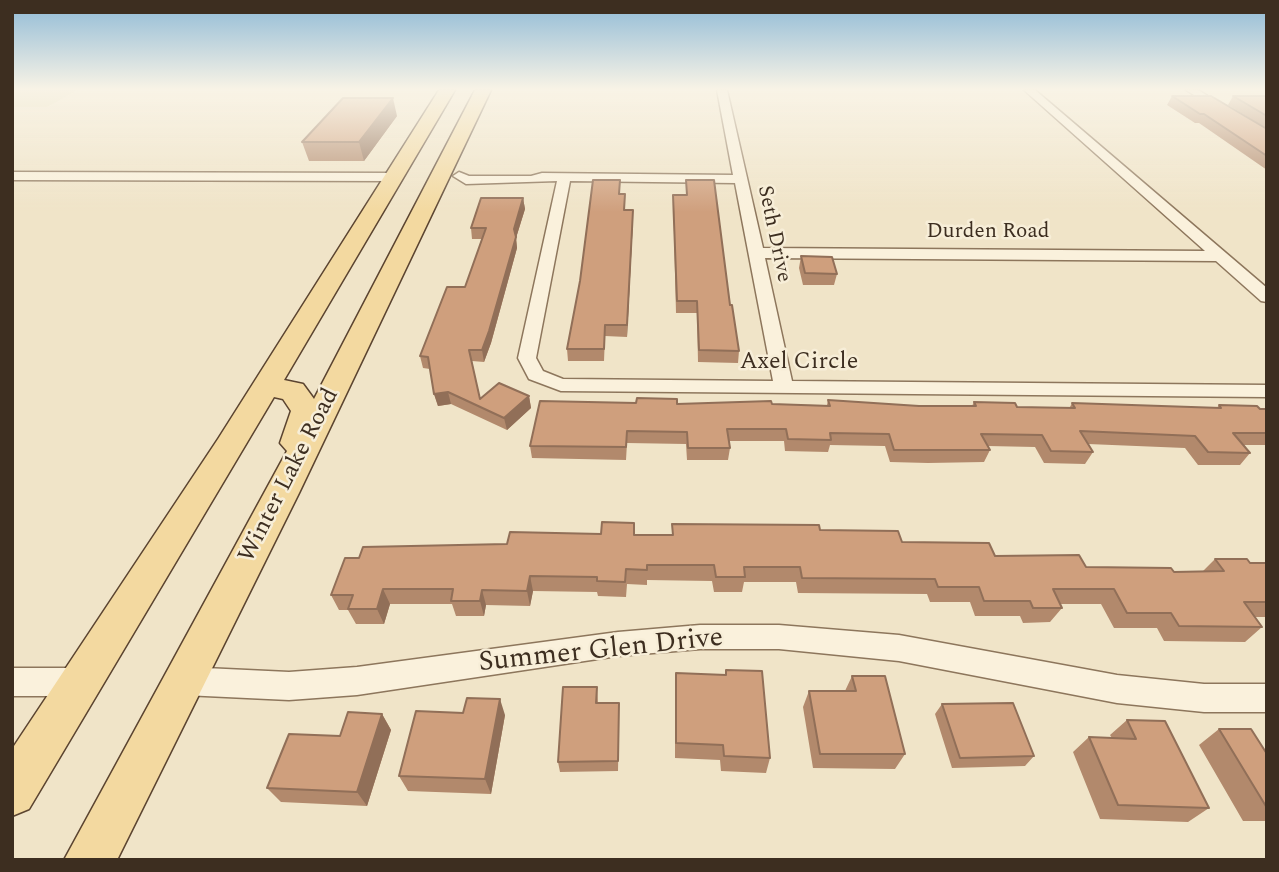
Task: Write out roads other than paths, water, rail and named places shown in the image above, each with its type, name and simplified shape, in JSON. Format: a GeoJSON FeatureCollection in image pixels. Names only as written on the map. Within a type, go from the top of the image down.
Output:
{"type":"FeatureCollection","features":[{"type":"Feature","properties":{"kind":"main road","name":"Winter Lake Road"},"geometry":{"type":"LineString","coordinates":[[90,860],[239,576],[388,281],[429,175],[438,131]]}},
{"type":"Feature","properties":{"kind":"main road"},"geometry":{"type":"LineString","coordinates":[[438,140],[443,131]]}},
{"type":"Feature","properties":{"kind":"main road","name":"Winter Lake Road"},"geometry":{"type":"LineString","coordinates":[[12,792],[266,386],[429,175],[457,131]]}},
{"type":"Feature","properties":{"kind":"main road"},"geometry":{"type":"LineString","coordinates":[[388,281],[380,266],[381,256],[417,189],[411,178],[429,175]]}},
{"type":"Feature","properties":{"kind":"main road"},"geometry":{"type":"LineString","coordinates":[[239,576],[294,450],[306,411],[293,391],[266,386]]}},
{"type":"Feature","properties":{"kind":"street","name":"Seth Drive"},"geometry":{"type":"LineString","coordinates":[[730,131],[784,387]]}},
{"type":"Feature","properties":{"kind":"street"},"geometry":{"type":"LineString","coordinates":[[1076,131],[1267,297]]}},
{"type":"Feature","properties":{"kind":"street"},"geometry":{"type":"LineString","coordinates":[[12,176],[429,175],[466,180],[532,180],[542,177],[740,179]]}},
{"type":"Feature","properties":{"kind":"street","name":"Axel Circle"},"geometry":{"type":"LineString","coordinates":[[564,177],[527,358],[536,375],[561,385],[1267,391]]}},
{"type":"Feature","properties":{"kind":"street","name":"Durden Road"},"geometry":{"type":"LineString","coordinates":[[755,253],[1220,256]]}},
{"type":"Feature","properties":{"kind":"street","name":"Summer Glen Drive"},"geometry":{"type":"LineString","coordinates":[[184,681],[289,686],[357,681],[618,644],[700,636],[779,637],[899,648],[1117,689],[1204,698],[1267,698]]}},
{"type":"Feature","properties":{"kind":"street"},"geometry":{"type":"LineString","coordinates":[[12,682],[81,682]]}}]}
